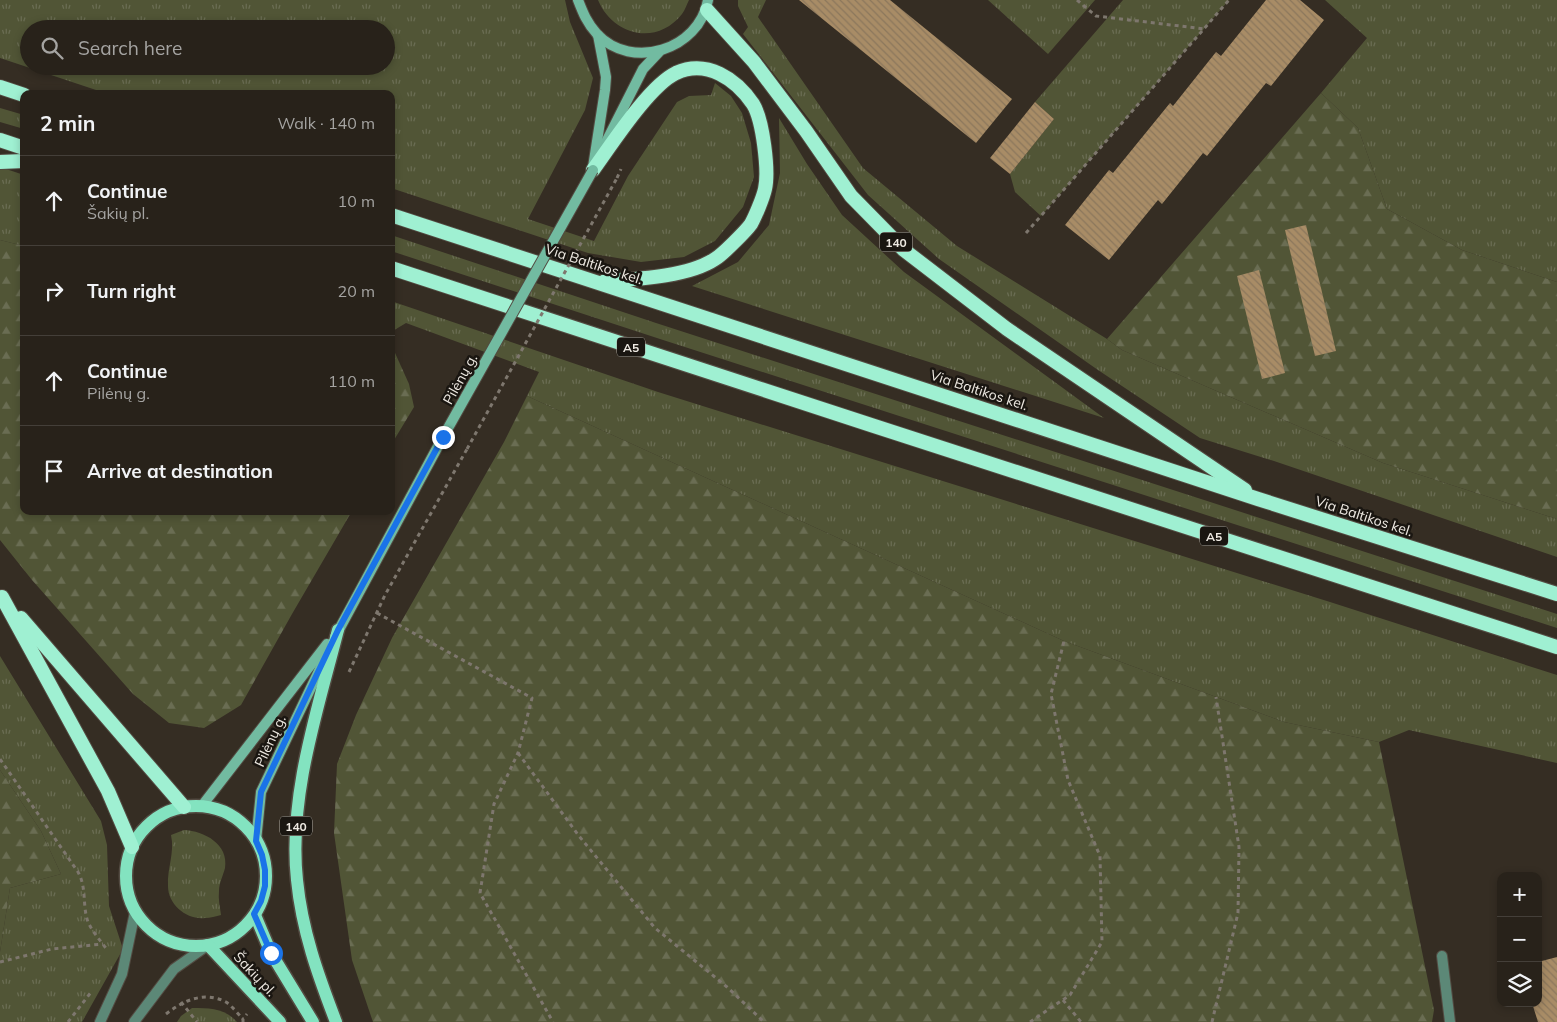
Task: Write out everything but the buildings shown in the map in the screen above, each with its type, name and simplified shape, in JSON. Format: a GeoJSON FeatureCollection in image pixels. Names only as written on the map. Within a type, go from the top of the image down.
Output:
{"type":"FeatureCollection","features":[{"type":"Feature","properties":{"kind":"highway","name":"140"},"geometry":{"type":"LineString","coordinates":[[708,5],[806,131],[851,196],[904,250],[1007,329],[1258,499]]}},
{"type":"Feature","properties":{"kind":"highway","name":"140"},"geometry":{"type":"LineString","coordinates":[[593,170],[646,98],[660,84],[676,73],[692,69],[709,68],[732,80],[754,105],[766,146],[765,189],[750,225],[716,259],[687,271],[645,279],[597,282]]}},
{"type":"Feature","properties":{"kind":"highway"},"geometry":{"type":"LineString","coordinates":[[0,87],[20,94]]}},
{"type":"Feature","properties":{"kind":"highway"},"geometry":{"type":"LineString","coordinates":[[0,140],[20,147]]}},
{"type":"Feature","properties":{"kind":"highway"},"geometry":{"type":"LineString","coordinates":[[0,162],[20,161]]}},
{"type":"Feature","properties":{"kind":"highway","name":"Via Baltikos kel."},"geometry":{"type":"LineString","coordinates":[[395,216],[1258,499],[1557,594]]}},
{"type":"Feature","properties":{"kind":"highway","name":"A5"},"geometry":{"type":"LineString","coordinates":[[395,269],[1557,647]]}},
{"type":"Feature","properties":{"kind":"highway"},"geometry":{"type":"LineString","coordinates":[[1,595],[184,807]]}},
{"type":"Feature","properties":{"kind":"highway"},"geometry":{"type":"LineString","coordinates":[[1,595],[108,791],[132,847]]}},
{"type":"Feature","properties":{"kind":"main road"},"geometry":{"type":"LineString","coordinates":[[578,0],[585,19],[598,35],[616,47],[638,53],[660,52],[680,43],[696,28],[708,5]]}},
{"type":"Feature","properties":{"kind":"main road","name":"Pilėnų g."},"geometry":{"type":"LineString","coordinates":[[593,170],[606,90],[606,77],[598,35]]}},
{"type":"Feature","properties":{"kind":"main road","name":"Pilėnų g."},"geometry":{"type":"LineString","coordinates":[[256,841],[261,792],[338,630],[443,437],[593,170],[643,69],[660,52]]}},
{"type":"Feature","properties":{"kind":"main road","name":"Pilėnų g."},"geometry":{"type":"LineString","coordinates":[[201,807],[338,630]]}},
{"type":"Feature","properties":{"kind":"main road","name":"140"},"geometry":{"type":"LineString","coordinates":[[336,1022],[314,965],[306,931],[296,879],[295,828],[306,753],[338,630]]}},
{"type":"Feature","properties":{"kind":"main road"},"geometry":{"type":"LineString","coordinates":[[184,807],[201,807],[217,810],[232,817],[246,827],[256,841],[262,855],[265,870],[265,886],[261,901],[254,914],[245,926],[234,935],[222,942],[208,946],[191,946],[174,943],[159,936],[146,926],[135,912],[126,880],[127,863],[132,847],[141,833],[153,821],[168,812],[184,807]]}},
{"type":"Feature","properties":{"kind":"main road","name":"Šakių pl."},"geometry":{"type":"LineString","coordinates":[[254,914],[271,953],[313,1022]]}},
{"type":"Feature","properties":{"kind":"main road","name":"Šakių pl."},"geometry":{"type":"LineString","coordinates":[[208,946],[280,1022]]}},
{"type":"Feature","properties":{"kind":"street"},"geometry":{"type":"LineString","coordinates":[[100,1022],[122,974],[135,912]]}},
{"type":"Feature","properties":{"kind":"street"},"geometry":{"type":"LineString","coordinates":[[134,1022],[174,969],[208,946]]}},
{"type":"Feature","properties":{"kind":"street"},"geometry":{"type":"LineString","coordinates":[[1442,956],[1450,1022]]}},
{"type":"Feature","properties":{"kind":"path"},"geometry":{"type":"LineString","coordinates":[[1077,0],[1096,16],[1206,29]]}},
{"type":"Feature","properties":{"kind":"path"},"geometry":{"type":"LineString","coordinates":[[1026,233],[1206,29],[1229,0]]}},
{"type":"Feature","properties":{"kind":"path"},"geometry":{"type":"LineString","coordinates":[[349,673],[377,613],[617,178]]}},
{"type":"Feature","properties":{"kind":"path"},"geometry":{"type":"LineString","coordinates":[[377,613],[532,698],[518,753],[494,804],[480,893],[553,1022]]}},
{"type":"Feature","properties":{"kind":"path"},"geometry":{"type":"LineString","coordinates":[[1030,1022],[1070,995],[1102,942],[1100,856],[1068,780],[1051,694],[1064,641]]}},
{"type":"Feature","properties":{"kind":"path"},"geometry":{"type":"LineString","coordinates":[[1212,1022],[1238,913],[1239,847],[1216,697]]}},
{"type":"Feature","properties":{"kind":"path"},"geometry":{"type":"LineString","coordinates":[[518,753],[579,836],[655,928],[727,987],[764,1022]]}},
{"type":"Feature","properties":{"kind":"path"},"geometry":{"type":"LineString","coordinates":[[0,759],[82,879],[88,921],[96,936],[112,957]]}},
{"type":"Feature","properties":{"kind":"path"},"geometry":{"type":"LineString","coordinates":[[0,962],[52,949],[103,944]]}},
{"type":"Feature","properties":{"kind":"path"},"geometry":{"type":"LineString","coordinates":[[165,1014],[181,1002],[205,996],[226,1003],[243,1019]]}},
{"type":"Feature","properties":{"kind":"path"},"geometry":{"type":"LineString","coordinates":[[1063,1000],[1081,1022]]}},
{"type":"Feature","properties":{"kind":"path"},"geometry":{"type":"LineString","coordinates":[[181,1002],[197,1022]]}},
{"type":"Feature","properties":{"kind":"green space"},"geometry":{"type":"Polygon","coordinates":[[[0,0],[565,0],[570,22],[593,78],[585,110],[528,219],[594,241],[628,176],[677,102],[689,96],[711,95],[715,83],[731,96],[742,113],[751,143],[754,177],[743,207],[715,241],[684,257],[641,262],[588,253],[395,189],[395,90],[96,90],[51,75],[395,75],[395,20],[20,20],[20,65],[0,58],[0,0]]]}},
{"type":"Feature","properties":{"kind":"green space"},"geometry":{"type":"Polygon","coordinates":[[[598,0],[689,0],[682,14],[672,24],[648,33],[625,29],[614,22],[598,0]]]}},
{"type":"Feature","properties":{"kind":"green space"},"geometry":{"type":"Polygon","coordinates":[[[738,0],[766,0],[758,17],[863,168],[957,246],[1122,350],[1383,463],[1557,519],[1557,557],[1274,461],[1200,438],[1098,370],[939,259],[868,195],[743,34],[748,27],[738,6],[738,0]]]}},
{"type":"Feature","properties":{"kind":"green space"},"geometry":{"type":"Polygon","coordinates":[[[988,0],[1095,0],[1048,54],[988,0]]]}},
{"type":"Feature","properties":{"kind":"green space"},"geometry":{"type":"Polygon","coordinates":[[[1123,0],[1229,0],[1041,216],[1015,192],[1010,174],[1054,119],[1035,102],[1123,0]]]}},
{"type":"Feature","properties":{"kind":"green space"},"geometry":{"type":"Polygon","coordinates":[[[1325,0],[1557,0],[1557,282],[1462,250],[1387,209],[1358,128],[1321,93],[1367,38],[1325,0]]]}},
{"type":"Feature","properties":{"kind":"green space"},"geometry":{"type":"Polygon","coordinates":[[[1321,93],[1358,128],[1387,209],[1462,250],[1557,282],[1557,519],[1383,463],[1122,350],[1107,339],[1321,93]]]}},
{"type":"Feature","properties":{"kind":"green space"},"geometry":{"type":"Polygon","coordinates":[[[0,108],[20,114],[20,128],[0,122],[0,108]]]}},
{"type":"Feature","properties":{"kind":"green space"},"geometry":{"type":"Polygon","coordinates":[[[779,118],[807,164],[842,215],[904,272],[1104,418],[692,286],[738,262],[769,225],[780,173],[779,118]]]}},
{"type":"Feature","properties":{"kind":"green space"},"geometry":{"type":"Polygon","coordinates":[[[0,167],[20,174],[20,245],[0,240],[0,167]]]}},
{"type":"Feature","properties":{"kind":"green space"},"geometry":{"type":"Polygon","coordinates":[[[395,236],[656,323],[1557,614],[1557,628],[395,252],[395,236]]]}},
{"type":"Feature","properties":{"kind":"green space"},"geometry":{"type":"Polygon","coordinates":[[[0,240],[20,245],[20,515],[350,515],[241,705],[204,728],[169,723],[133,694],[32,580],[0,540],[0,240]]]}},
{"type":"Feature","properties":{"kind":"green space"},"geometry":{"type":"Polygon","coordinates":[[[395,302],[658,392],[1557,675],[1557,763],[1409,730],[1379,742],[1284,722],[1064,641],[527,396],[539,372],[406,323],[395,330],[395,302]]]}},
{"type":"Feature","properties":{"kind":"green space"},"geometry":{"type":"Polygon","coordinates":[[[395,353],[409,384],[414,407],[395,438],[395,353]]]}},
{"type":"Feature","properties":{"kind":"green space"},"geometry":{"type":"Polygon","coordinates":[[[527,396],[1064,641],[1284,722],[1379,742],[1434,1010],[1432,1022],[373,1022],[352,960],[334,833],[337,764],[356,715],[392,638],[504,442],[527,396]]]}},
{"type":"Feature","properties":{"kind":"green space"},"geometry":{"type":"Polygon","coordinates":[[[0,656],[101,821],[107,845],[109,906],[123,949],[82,1022],[0,1022],[0,952],[10,888],[61,874],[41,831],[0,770],[0,656]]]}},
{"type":"Feature","properties":{"kind":"green space"},"geometry":{"type":"Polygon","coordinates":[[[0,770],[41,831],[61,874],[10,888],[0,952],[0,770]]]}},
{"type":"Feature","properties":{"kind":"green space"},"geometry":{"type":"Polygon","coordinates":[[[184,830],[207,836],[223,852],[225,868],[219,894],[221,915],[207,918],[192,917],[180,910],[171,899],[168,886],[172,848],[171,835],[184,830]]]}},
{"type":"Feature","properties":{"kind":"green space"},"geometry":{"type":"Polygon","coordinates":[[[192,1008],[222,1011],[237,1022],[177,1022],[181,1016],[192,1008]]]}},
{"type":"Feature","properties":{"kind":"route"},"geometry":{"type":"LineString","coordinates":[[271,953],[254,914],[261,901],[265,886],[265,870],[262,855],[256,841],[261,792],[338,630],[443,437]]}}]}
